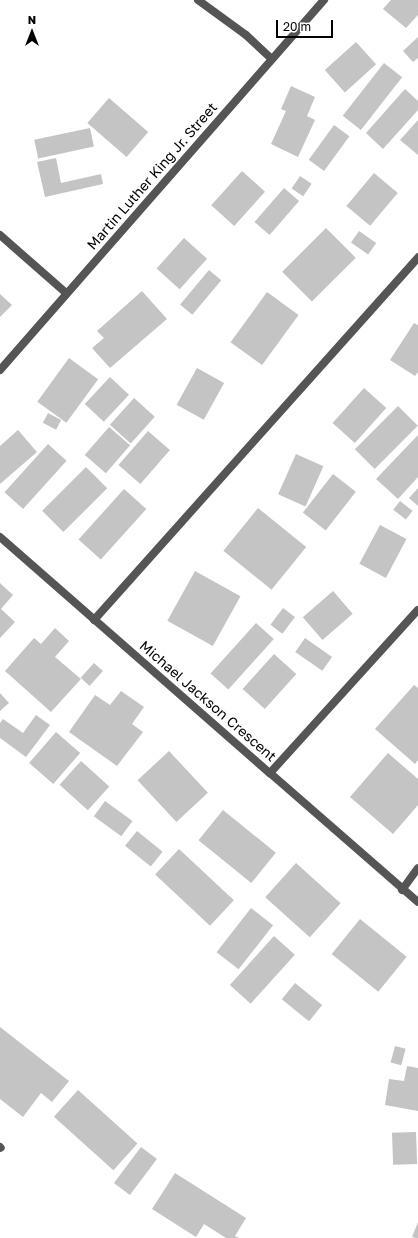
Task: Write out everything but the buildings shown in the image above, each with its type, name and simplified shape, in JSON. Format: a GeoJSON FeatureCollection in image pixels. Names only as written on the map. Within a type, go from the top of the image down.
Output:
{"type":"FeatureCollection","features":[{"type":"Feature","properties":{"kind":"street"},"geometry":{"type":"LineString","coordinates":[[198,0],[246,35],[272,59]]}},
{"type":"Feature","properties":{"kind":"street","name":"Martin Luther King Jr. Street"},"geometry":{"type":"LineString","coordinates":[[0,370],[324,0]]}},
{"type":"Feature","properties":{"kind":"street"},"geometry":{"type":"LineString","coordinates":[[0,235],[66,293]]}},
{"type":"Feature","properties":{"kind":"street"},"geometry":{"type":"LineString","coordinates":[[94,620],[418,257]]}},
{"type":"Feature","properties":{"kind":"street","name":"Michael Jackson Crescent"},"geometry":{"type":"LineString","coordinates":[[0,537],[270,773],[418,610]]}},
{"type":"Feature","properties":{"kind":"street"},"geometry":{"type":"LineString","coordinates":[[270,773],[402,890],[418,902]]}},
{"type":"Feature","properties":{"kind":"street"},"geometry":{"type":"LineString","coordinates":[[402,890],[418,868]]}}]}
